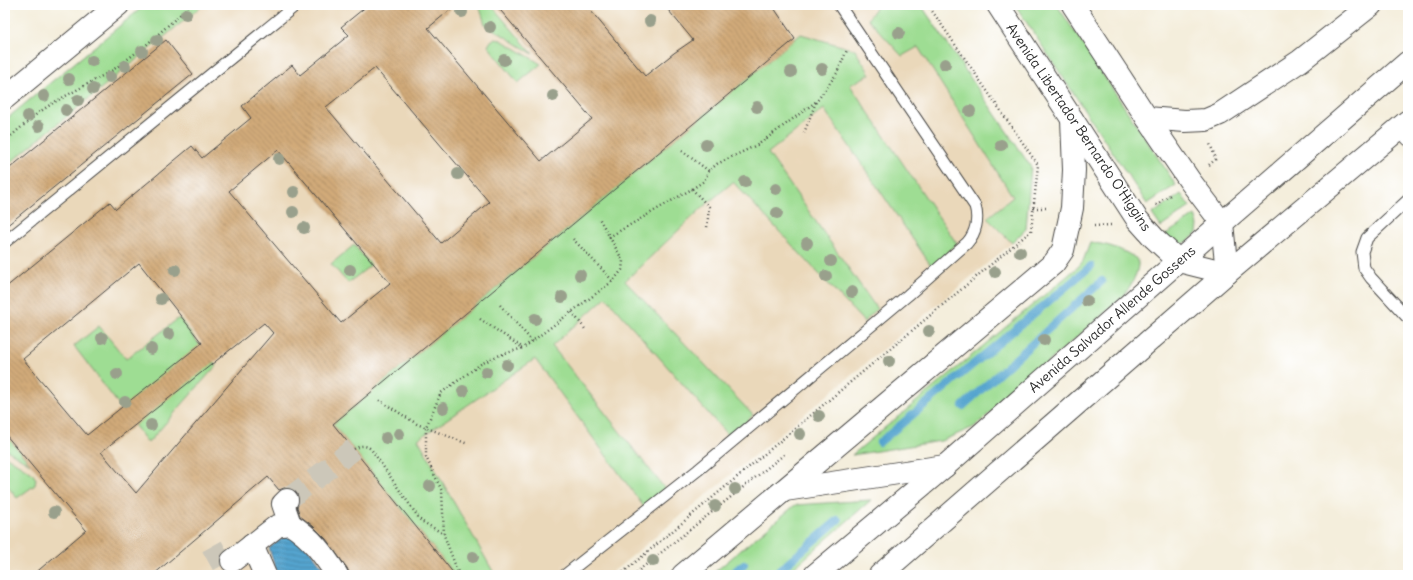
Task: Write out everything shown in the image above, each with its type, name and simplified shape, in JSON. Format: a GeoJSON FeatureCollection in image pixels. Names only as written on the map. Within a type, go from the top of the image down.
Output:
{"type":"FeatureCollection","features":[{"type":"Feature","properties":{"kind":"main road"},"geometry":{"type":"LineString","coordinates":[[5,98],[118,5]]}},
{"type":"Feature","properties":{"kind":"main road","name":"Avenida Libertador Bernardo O'Higgins"},"geometry":{"type":"LineString","coordinates":[[998,5],[1137,219],[1154,238],[1179,261],[1227,273]]}},
{"type":"Feature","properties":{"kind":"main road"},"geometry":{"type":"LineString","coordinates":[[1073,5],[1190,181],[1222,223],[1227,273]]}},
{"type":"Feature","properties":{"kind":"main road"},"geometry":{"type":"LineString","coordinates":[[1147,118],[1185,121],[1206,120],[1220,114],[1300,62],[1371,5]]}},
{"type":"Feature","properties":{"kind":"main road","name":"Avenida Salvador Allende Gossens"},"geometry":{"type":"LineString","coordinates":[[815,575],[945,466],[1408,62]]}},
{"type":"Feature","properties":{"kind":"main road"},"geometry":{"type":"LineString","coordinates":[[683,575],[1054,263],[1063,250],[1072,208],[1074,170],[1072,119]]}},
{"type":"Feature","properties":{"kind":"main road"},"geometry":{"type":"LineString","coordinates":[[880,575],[1227,273],[1405,130]]}},
{"type":"Feature","properties":{"kind":"main road"},"geometry":{"type":"LineString","coordinates":[[785,490],[945,466]]}},
{"type":"Feature","properties":{"kind":"main road"},"geometry":{"type":"LineString","coordinates":[[287,500],[283,504],[290,524],[304,533],[323,554],[337,575]]}},
{"type":"Feature","properties":{"kind":"main road"},"geometry":{"type":"LineString","coordinates":[[232,561],[277,526],[290,524]]}},
{"type":"Feature","properties":{"kind":"main road"},"geometry":{"type":"LineString","coordinates":[[252,545],[265,575]]}},
{"type":"Feature","properties":{"kind":"lane"},"geometry":{"type":"LineString","coordinates":[[5,242],[296,5]]}},
{"type":"Feature","properties":{"kind":"lane"},"geometry":{"type":"LineString","coordinates":[[565,575],[698,470],[908,295],[972,237],[977,220],[975,206],[839,5]]}},
{"type":"Feature","properties":{"kind":"lane"},"geometry":{"type":"LineString","coordinates":[[1408,200],[1367,238],[1362,252],[1364,268],[1408,318]]}},
{"type":"Feature","properties":{"kind":"path"},"geometry":{"type":"LineString","coordinates":[[5,141],[38,113],[100,77],[145,46],[189,5]]}},
{"type":"Feature","properties":{"kind":"path"},"geometry":{"type":"LineString","coordinates":[[620,575],[1031,231],[1038,165],[928,5]]}},
{"type":"Feature","properties":{"kind":"path"},"geometry":{"type":"LineString","coordinates":[[804,133],[817,101],[837,73],[849,45]]}},
{"type":"Feature","properties":{"kind":"path"},"geometry":{"type":"LineString","coordinates":[[610,237],[692,189],[704,181],[709,171],[717,164],[759,144],[817,101]]}},
{"type":"Feature","properties":{"kind":"path"},"geometry":{"type":"LineString","coordinates":[[682,151],[709,171]]}},
{"type":"Feature","properties":{"kind":"path"},"geometry":{"type":"LineString","coordinates":[[692,189],[709,208],[707,228]]}},
{"type":"Feature","properties":{"kind":"path"},"geometry":{"type":"LineString","coordinates":[[1033,208],[1072,208]]}},
{"type":"Feature","properties":{"kind":"path"},"geometry":{"type":"LineString","coordinates":[[459,575],[444,534],[442,491],[426,457],[426,428],[441,393],[481,364],[497,356],[523,348],[533,342],[613,281],[622,270],[623,261],[599,218]]}},
{"type":"Feature","properties":{"kind":"path"},"geometry":{"type":"LineString","coordinates":[[573,239],[613,281]]}},
{"type":"Feature","properties":{"kind":"path"},"geometry":{"type":"LineString","coordinates":[[500,305],[533,342]]}},
{"type":"Feature","properties":{"kind":"path"},"geometry":{"type":"LineString","coordinates":[[572,312],[585,329]]}},
{"type":"Feature","properties":{"kind":"path"},"geometry":{"type":"LineString","coordinates":[[480,319],[523,348]]}},
{"type":"Feature","properties":{"kind":"path"},"geometry":{"type":"LineString","coordinates":[[379,400],[417,424],[468,444]]}},
{"type":"Feature","properties":{"kind":"path"},"geometry":{"type":"LineString","coordinates":[[354,449],[361,446],[367,446],[421,521],[444,534]]}},
{"type":"Feature","properties":{"kind":"shaded area"},"geometry":{"type":"Polygon","coordinates":[[[203,5],[921,5],[1031,167],[1026,229],[1012,243],[609,575],[5,575],[5,167],[203,5]]]}},
{"type":"Feature","properties":{"kind":"green space"},"geometry":{"type":"Polygon","coordinates":[[[145,5],[203,5],[5,167],[5,120],[145,5]]]}},
{"type":"Feature","properties":{"kind":"green space"},"geometry":{"type":"Polygon","coordinates":[[[479,5],[491,5],[533,54],[485,24],[479,5]]]}},
{"type":"Feature","properties":{"kind":"green space"},"geometry":{"type":"Polygon","coordinates":[[[878,5],[921,5],[1031,167],[1026,229],[1012,243],[987,218],[1013,197],[918,47],[902,56],[868,19],[878,5]]]}},
{"type":"Feature","properties":{"kind":"green space"},"geometry":{"type":"Polygon","coordinates":[[[1015,5],[1057,5],[1176,185],[1147,204],[1015,5]]]}},
{"type":"Feature","properties":{"kind":"green space"},"geometry":{"type":"Polygon","coordinates":[[[801,34],[855,50],[870,74],[850,85],[957,244],[932,267],[824,109],[768,153],[877,309],[864,322],[733,182],[702,208],[625,281],[753,415],[730,438],[606,297],[552,346],[666,490],[644,507],[535,359],[418,439],[495,575],[455,575],[333,424],[801,34]]]}},
{"type":"Feature","properties":{"kind":"green space"},"geometry":{"type":"Polygon","coordinates":[[[494,39],[501,40],[541,64],[518,83],[488,46],[494,39]]]}},
{"type":"Feature","properties":{"kind":"green space"},"geometry":{"type":"Polygon","coordinates":[[[1181,194],[1190,207],[1161,227],[1152,214],[1181,194]]]}},
{"type":"Feature","properties":{"kind":"green space"},"geometry":{"type":"Polygon","coordinates":[[[1195,215],[1198,225],[1197,233],[1185,243],[1178,244],[1165,235],[1195,215]]]}},
{"type":"Feature","properties":{"kind":"green space"},"geometry":{"type":"Polygon","coordinates":[[[1090,243],[1102,244],[1115,248],[1138,260],[1136,274],[1124,296],[974,427],[941,441],[852,455],[1078,267],[1083,261],[1090,243]]]}},
{"type":"Feature","properties":{"kind":"green space"},"geometry":{"type":"Polygon","coordinates":[[[354,245],[371,265],[348,283],[331,264],[354,245]]]}},
{"type":"Feature","properties":{"kind":"green space"},"geometry":{"type":"Polygon","coordinates":[[[179,318],[216,366],[148,443],[74,346],[99,326],[126,359],[179,318]]]}},
{"type":"Feature","properties":{"kind":"green space"},"geometry":{"type":"Polygon","coordinates":[[[5,434],[30,464],[5,449],[5,434]]]}},
{"type":"Feature","properties":{"kind":"green space"},"geometry":{"type":"Polygon","coordinates":[[[5,456],[32,473],[36,479],[35,485],[17,498],[5,483],[5,456]]]}},
{"type":"Feature","properties":{"kind":"green space"},"geometry":{"type":"Polygon","coordinates":[[[871,500],[786,575],[711,575],[795,505],[871,500]]]}},
{"type":"Feature","properties":{"kind":"water"},"geometry":{"type":"Polygon","coordinates":[[[293,529],[329,575],[277,575],[269,548],[293,529]]]}},
{"type":"Feature","properties":{"kind":"building"},"geometry":{"type":"Polygon","coordinates":[[[368,5],[456,5],[428,28],[541,161],[592,119],[496,5],[586,5],[645,76],[693,40],[664,5],[772,5],[795,39],[333,424],[455,575],[350,575],[347,568],[326,539],[300,516],[297,507],[299,497],[296,491],[290,488],[279,490],[268,477],[153,575],[33,575],[86,530],[5,434],[5,288],[110,202],[116,209],[192,146],[202,158],[251,118],[242,106],[292,65],[300,75],[349,35],[341,27],[368,5]],[[375,68],[326,107],[441,243],[489,202],[375,68]],[[278,150],[229,191],[341,323],[390,283],[278,150]],[[139,263],[23,359],[87,435],[202,343],[139,263]],[[264,323],[101,452],[136,493],[273,333],[264,323]]]}},
{"type":"Feature","properties":{"kind":"building"},"geometry":{"type":"Polygon","coordinates":[[[166,40],[193,74],[5,227],[5,172],[166,40]]]}},
{"type":"Feature","properties":{"kind":"waterway"},"geometry":{"type":"LineString","coordinates":[[880,442],[1091,266]]}},
{"type":"Feature","properties":{"kind":"waterway"},"geometry":{"type":"LineString","coordinates":[[963,406],[1102,281]]}},
{"type":"Feature","properties":{"kind":"waterway"},"geometry":{"type":"LineString","coordinates":[[774,575],[838,520]]}},
{"type":"Feature","properties":{"kind":"waterway"},"geometry":{"type":"LineString","coordinates":[[730,575],[744,564]]}},
{"type":"Feature","properties":{"kind":"tunnel"},"geometry":{"type":"LineString","coordinates":[[287,500],[354,449]]}},
{"type":"Feature","properties":{"kind":"tunnel"},"geometry":{"type":"LineString","coordinates":[[212,546],[228,575]]}}]}
